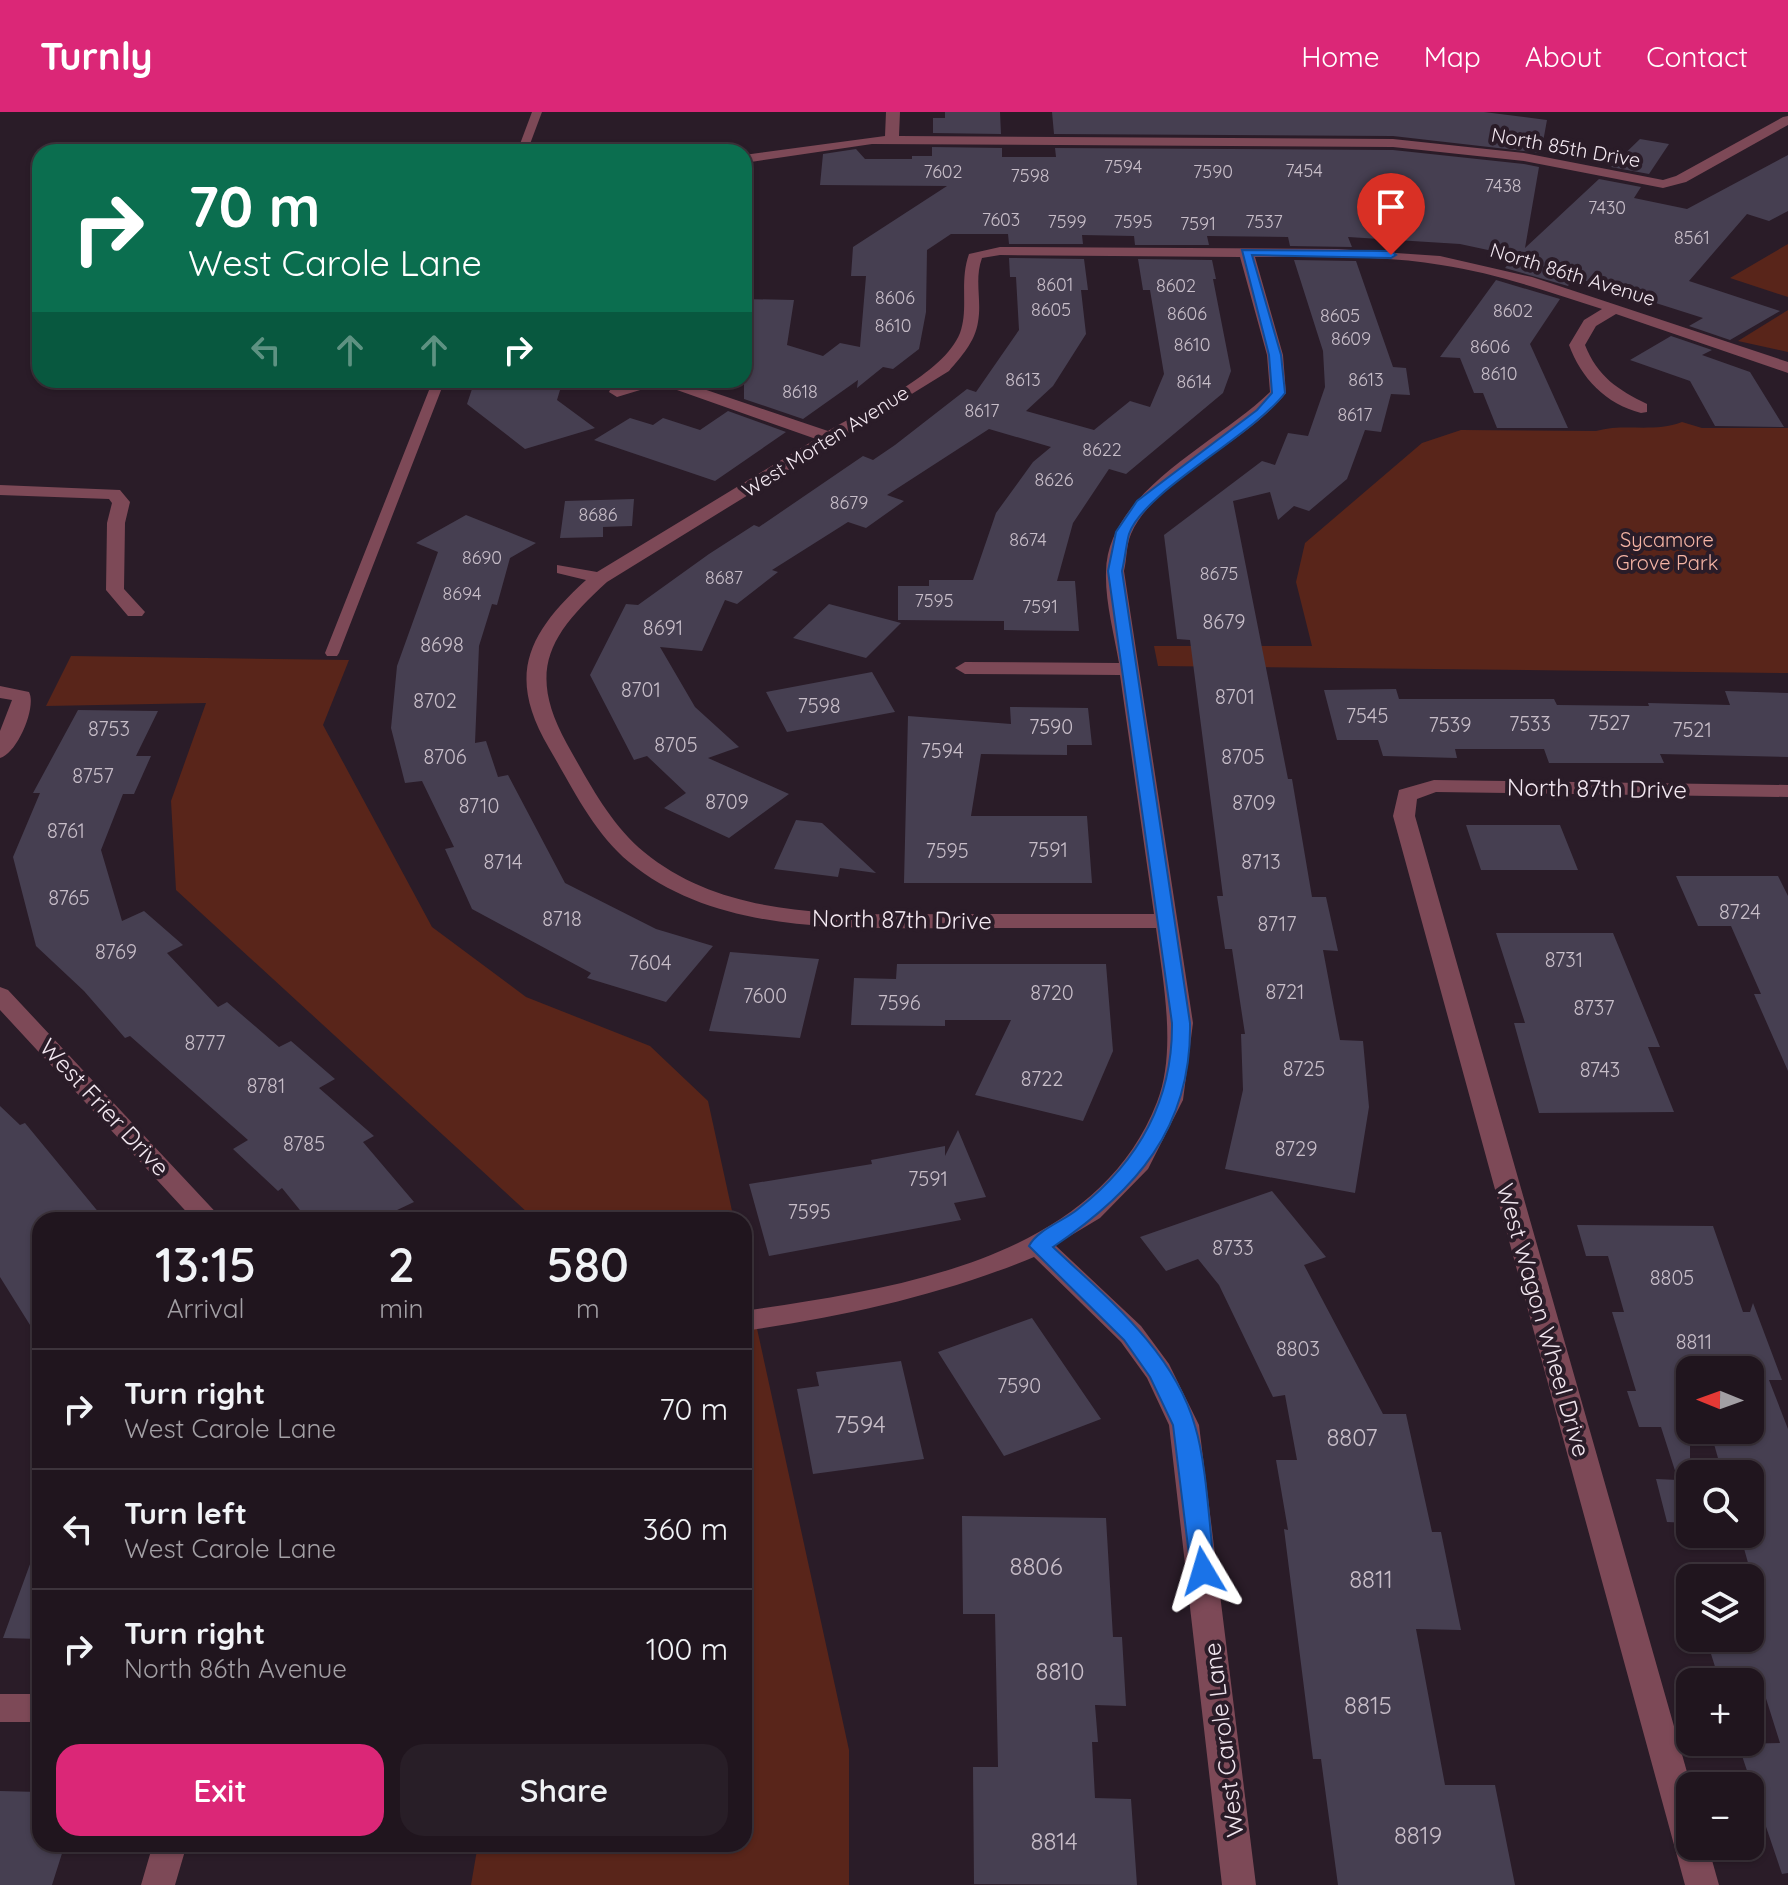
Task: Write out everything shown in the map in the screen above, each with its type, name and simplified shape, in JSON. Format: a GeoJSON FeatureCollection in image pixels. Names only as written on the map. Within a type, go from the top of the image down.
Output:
{"type":"FeatureCollection","features":[{"type":"Feature","properties":{"kind":"street"},"geometry":{"type":"LineString","coordinates":[[892,140],[893,112]]}},
{"type":"Feature","properties":{"kind":"street","name":"North 85th Drive"},"geometry":{"type":"LineString","coordinates":[[752,158],[840,143],[892,140],[1393,143],[1524,157],[1663,184],[1681,179],[1788,120]]}},
{"type":"Feature","properties":{"kind":"street","name":"North 86th Avenue"},"geometry":{"type":"LineString","coordinates":[[976,254],[1000,251],[1246,252],[1391,255],[1440,260],[1527,280],[1768,358],[1788,368]]}},
{"type":"Feature","properties":{"kind":"street"},"geometry":{"type":"LineString","coordinates":[[752,1320],[919,1290],[1039,1246],[1084,1215],[1122,1181],[1154,1140],[1174,1094],[1182,1056],[1181,1023],[1115,571],[1123,532],[1142,504],[1261,413],[1278,393],[1275,355],[1246,252]]}},
{"type":"Feature","properties":{"kind":"street","name":"West Morten Avenue"},"geometry":{"type":"LineString","coordinates":[[649,866],[606,823],[539,715],[534,697],[534,674],[541,645],[573,602],[600,578],[943,368],[968,338],[973,321],[970,265],[976,254]]}},
{"type":"Feature","properties":{"kind":"street"},"geometry":{"type":"LineString","coordinates":[[1613,309],[1590,323],[1577,345],[1592,379],[1606,391],[1641,408]]}},
{"type":"Feature","properties":{"kind":"street","name":"North 86th Avenue"},"geometry":{"type":"LineString","coordinates":[[1768,358],[1788,359]]}},
{"type":"Feature","properties":{"kind":"street"},"geometry":{"type":"LineString","coordinates":[[617,392],[630,388]]}},
{"type":"Feature","properties":{"kind":"street"},"geometry":{"type":"LineString","coordinates":[[683,388],[831,438]]}},
{"type":"Feature","properties":{"kind":"street"},"geometry":{"type":"LineString","coordinates":[[0,490],[114,494],[121,502],[116,523],[115,590],[135,612]]}},
{"type":"Feature","properties":{"kind":"street"},"geometry":{"type":"LineString","coordinates":[[564,569],[600,578]]}},
{"type":"Feature","properties":{"kind":"street"},"geometry":{"type":"LineString","coordinates":[[965,668],[1127,669]]}},
{"type":"Feature","properties":{"kind":"street"},"geometry":{"type":"LineString","coordinates":[[0,692],[22,696],[21,710],[0,752]]}},
{"type":"Feature","properties":{"kind":"street","name":"North 87th Drive"},"geometry":{"type":"LineString","coordinates":[[1407,795],[1434,786],[1788,791]]}},
{"type":"Feature","properties":{"kind":"street","name":"West Wagon Wheel Drive"},"geometry":{"type":"LineString","coordinates":[[1407,795],[1404,816],[1676,1795]]}},
{"type":"Feature","properties":{"kind":"street","name":"North 87th Drive"},"geometry":{"type":"LineString","coordinates":[[649,866],[709,897],[775,915],[851,921],[1166,921]]}},
{"type":"Feature","properties":{"kind":"street","name":"West Frier Drive"},"geometry":{"type":"LineString","coordinates":[[0,995],[203,1212]]}},
{"type":"Feature","properties":{"kind":"street","name":"West Carole Lane"},"geometry":{"type":"LineString","coordinates":[[1039,1246],[1131,1334],[1159,1372],[1184,1425],[1239,1885]]}},
{"type":"Feature","properties":{"kind":"street"},"geometry":{"type":"LineString","coordinates":[[0,1708],[32,1708]]}},
{"type":"Feature","properties":{"kind":"street"},"geometry":{"type":"LineString","coordinates":[[158,1885],[168,1852]]}},
{"type":"Feature","properties":{"kind":"street","name":"West Wagon Wheel Drive"},"geometry":{"type":"LineString","coordinates":[[1694,1860],[1702,1885]]}},
{"type":"Feature","properties":{"kind":"lane"},"geometry":{"type":"LineString","coordinates":[[525,144],[537,112]]}},
{"type":"Feature","properties":{"kind":"lane"},"geometry":{"type":"LineString","coordinates":[[332,653],[436,388]]}},
{"type":"Feature","properties":{"kind":"green space"},"geometry":{"type":"Polygon","coordinates":[[[1788,244],[1788,297],[1730,278],[1788,244]]]}},
{"type":"Feature","properties":{"kind":"green space"},"geometry":{"type":"Polygon","coordinates":[[[1788,310],[1788,352],[1738,341],[1788,310]]]}},
{"type":"Feature","properties":{"kind":"green space","name":"Sycamore Grove Park"},"geometry":{"type":"Polygon","coordinates":[[[1682,422],[1702,428],[1788,428],[1788,673],[1158,666],[1154,646],[1312,646],[1296,582],[1305,543],[1422,443],[1461,430],[1596,431],[1660,427],[1682,422]]]}},
{"type":"Feature","properties":{"kind":"green space"},"geometry":{"type":"Polygon","coordinates":[[[71,656],[349,660],[323,725],[432,927],[526,997],[650,1046],[708,1101],[732,1212],[527,1212],[176,890],[171,801],[206,703],[46,706],[71,656]]]}},
{"type":"Feature","properties":{"kind":"green space"},"geometry":{"type":"Polygon","coordinates":[[[752,1306],[849,1750],[849,1885],[471,1885],[477,1852],[752,1852],[752,1306]]]}},
{"type":"Feature","properties":{"kind":"building"},"geometry":{"type":"Polygon","coordinates":[[[945,112],[1000,112],[1001,134],[933,133],[933,118],[945,118],[945,112]]]}},
{"type":"Feature","properties":{"kind":"building"},"geometry":{"type":"Polygon","coordinates":[[[1052,112],[1484,112],[1547,120],[1541,153],[1393,136],[1054,134],[1052,112]]]}},
{"type":"Feature","properties":{"kind":"building"},"geometry":{"type":"Polygon","coordinates":[[[1640,139],[1669,144],[1649,174],[1611,167],[1640,139]]]}},
{"type":"Feature","properties":{"kind":"building"},"geometry":{"type":"Polygon","coordinates":[[[932,147],[1002,148],[1002,157],[1056,157],[1055,148],[1393,150],[1524,164],[1539,167],[1525,248],[1599,179],[1641,187],[1634,198],[1687,209],[1788,155],[1788,211],[1769,221],[1747,214],[1689,281],[1780,311],[1730,340],[1689,326],[1703,318],[1574,277],[1568,286],[1505,268],[1516,256],[1460,244],[1348,237],[1352,247],[1290,246],[1288,237],[1207,236],[1209,245],[1135,245],[1134,236],[1082,235],[1083,244],[1009,244],[1008,234],[951,234],[927,250],[926,312],[919,349],[893,369],[883,367],[857,388],[858,380],[803,419],[744,399],[744,388],[752,388],[752,299],[794,300],[787,345],[823,356],[840,343],[860,347],[866,276],[851,276],[853,247],[947,186],[820,185],[823,154],[856,149],[865,159],[932,156],[932,147]]]}},
{"type":"Feature","properties":{"kind":"building"},"geometry":{"type":"Polygon","coordinates":[[[1009,258],[1084,259],[1088,290],[1081,290],[1086,334],[1053,386],[1026,411],[1094,430],[1130,401],[1150,407],[1164,374],[1150,290],[1143,290],[1138,259],[1212,260],[1216,279],[1213,279],[1231,371],[1223,393],[1126,474],[1109,469],[1073,523],[1057,581],[1075,581],[1079,631],[1004,630],[1004,621],[898,620],[898,586],[929,586],[929,580],[973,580],[996,513],[1033,462],[1051,447],[989,429],[887,495],[904,501],[866,528],[848,522],[772,570],[778,572],[737,604],[725,600],[702,651],[660,647],[695,707],[739,747],[708,758],[789,794],[729,838],[664,808],[686,793],[647,756],[634,760],[590,675],[626,604],[638,605],[709,554],[754,525],[759,527],[863,456],[873,460],[967,389],[976,392],[1019,330],[1016,277],[1010,277],[1009,258]]]}},
{"type":"Feature","properties":{"kind":"building"},"geometry":{"type":"Polygon","coordinates":[[[1294,260],[1356,261],[1393,367],[1406,368],[1410,395],[1391,394],[1381,432],[1365,430],[1347,479],[1309,511],[1294,506],[1278,520],[1270,492],[1233,501],[1288,779],[1292,779],[1312,897],[1326,897],[1338,951],[1323,950],[1340,1040],[1363,1041],[1369,1107],[1355,1193],[1225,1169],[1243,1090],[1241,1034],[1245,1034],[1232,949],[1225,949],[1217,896],[1223,896],[1190,640],[1177,639],[1164,535],[1262,461],[1275,465],[1288,433],[1308,436],[1325,387],[1323,351],[1294,260]]]}},
{"type":"Feature","properties":{"kind":"building"},"geometry":{"type":"Polygon","coordinates":[[[1496,280],[1560,299],[1530,344],[1568,428],[1497,428],[1483,393],[1474,393],[1460,358],[1440,357],[1496,280]]]}},
{"type":"Feature","properties":{"kind":"building"},"geometry":{"type":"Polygon","coordinates":[[[1671,336],[1712,350],[1702,355],[1750,372],[1784,427],[1715,426],[1690,381],[1630,360],[1671,336]]]}},
{"type":"Feature","properties":{"kind":"building"},"geometry":{"type":"Polygon","coordinates":[[[472,388],[561,388],[557,400],[595,428],[525,449],[467,404],[472,388]]]}},
{"type":"Feature","properties":{"kind":"building"},"geometry":{"type":"Polygon","coordinates":[[[728,411],[786,432],[715,481],[594,440],[630,418],[653,425],[663,418],[700,430],[728,411]]]}},
{"type":"Feature","properties":{"kind":"building"},"geometry":{"type":"Polygon","coordinates":[[[634,499],[632,526],[603,527],[603,537],[560,538],[565,501],[634,499]]]}},
{"type":"Feature","properties":{"kind":"building"},"geometry":{"type":"Polygon","coordinates":[[[466,515],[536,543],[510,558],[497,605],[492,604],[479,646],[475,743],[486,741],[498,777],[508,775],[565,883],[656,929],[713,946],[666,1002],[587,978],[591,973],[472,909],[445,849],[454,847],[422,781],[405,783],[391,728],[397,666],[438,552],[416,543],[466,515]]]}},
{"type":"Feature","properties":{"kind":"building"},"geometry":{"type":"Polygon","coordinates":[[[829,604],[901,623],[866,658],[793,638],[829,604]]]}},
{"type":"Feature","properties":{"kind":"building"},"geometry":{"type":"Polygon","coordinates":[[[872,672],[895,712],[787,732],[766,692],[872,672]]]}},
{"type":"Feature","properties":{"kind":"building"},"geometry":{"type":"Polygon","coordinates":[[[1396,689],[1399,699],[1554,699],[1557,705],[1649,706],[1648,703],[1730,705],[1725,691],[1788,693],[1788,757],[1660,754],[1664,763],[1549,763],[1544,749],[1455,749],[1457,758],[1383,756],[1378,740],[1337,740],[1324,690],[1396,689]]]}},
{"type":"Feature","properties":{"kind":"building"},"geometry":{"type":"Polygon","coordinates":[[[1010,707],[1088,708],[1092,745],[1067,745],[1067,755],[981,754],[971,816],[1087,816],[1092,883],[904,883],[908,716],[1011,724],[1010,707]]]}},
{"type":"Feature","properties":{"kind":"building"},"geometry":{"type":"Polygon","coordinates":[[[78,710],[158,711],[136,756],[151,756],[134,794],[123,794],[101,850],[122,921],[144,911],[183,945],[167,953],[218,1007],[227,1002],[279,1047],[291,1041],[335,1079],[319,1088],[374,1136],[363,1142],[414,1202],[393,1212],[302,1212],[282,1188],[278,1191],[233,1149],[248,1140],[130,1036],[125,1038],[84,991],[36,946],[13,857],[40,793],[33,793],[78,710]]]}},
{"type":"Feature","properties":{"kind":"building"},"geometry":{"type":"Polygon","coordinates":[[[796,820],[822,823],[876,873],[840,868],[838,877],[774,869],[796,820]]]}},
{"type":"Feature","properties":{"kind":"building"},"geometry":{"type":"Polygon","coordinates":[[[1466,825],[1560,825],[1578,870],[1481,870],[1466,825]]]}},
{"type":"Feature","properties":{"kind":"building"},"geometry":{"type":"Polygon","coordinates":[[[1676,876],[1778,876],[1788,896],[1788,1071],[1754,994],[1761,994],[1731,926],[1698,926],[1676,876]]]}},
{"type":"Feature","properties":{"kind":"building"},"geometry":{"type":"Polygon","coordinates":[[[1496,933],[1613,933],[1660,1047],[1648,1047],[1674,1112],[1539,1113],[1514,1023],[1525,1023],[1496,933]]]}},
{"type":"Feature","properties":{"kind":"building"},"geometry":{"type":"Polygon","coordinates":[[[730,952],[819,959],[800,1038],[709,1031],[730,952]]]}},
{"type":"Feature","properties":{"kind":"building"},"geometry":{"type":"Polygon","coordinates":[[[897,964],[1106,964],[1113,1051],[1083,1121],[975,1095],[1011,1020],[945,1020],[945,1026],[851,1025],[854,978],[896,979],[897,964]]]}},
{"type":"Feature","properties":{"kind":"building"},"geometry":{"type":"Polygon","coordinates":[[[0,1106],[20,1125],[25,1123],[98,1212],[32,1212],[32,1328],[0,1277],[0,1106]]]}},
{"type":"Feature","properties":{"kind":"building"},"geometry":{"type":"Polygon","coordinates":[[[958,1130],[986,1197],[954,1203],[961,1220],[769,1256],[749,1184],[872,1164],[871,1160],[945,1146],[945,1156],[958,1130]]]}},
{"type":"Feature","properties":{"kind":"building"},"geometry":{"type":"Polygon","coordinates":[[[1272,1191],[1326,1257],[1304,1265],[1383,1414],[1406,1414],[1432,1532],[1441,1532],[1461,1630],[1416,1629],[1445,1785],[1495,1785],[1515,1885],[1338,1885],[1321,1759],[1313,1759],[1284,1529],[1288,1530],[1276,1460],[1297,1460],[1285,1395],[1273,1397],[1219,1285],[1198,1259],[1166,1271],[1140,1237],[1272,1191]]]}},
{"type":"Feature","properties":{"kind":"building"},"geometry":{"type":"Polygon","coordinates":[[[1577,1225],[1713,1226],[1743,1312],[1750,1312],[1753,1303],[1782,1380],[1769,1380],[1788,1429],[1788,1873],[1782,1874],[1764,1821],[1764,1772],[1747,1772],[1742,1756],[1764,1756],[1764,1743],[1780,1743],[1764,1692],[1764,1668],[1715,1668],[1710,1652],[1764,1652],[1764,1564],[1748,1564],[1744,1548],[1764,1548],[1764,1460],[1719,1460],[1714,1444],[1764,1444],[1764,1356],[1676,1356],[1676,1444],[1690,1444],[1690,1460],[1676,1460],[1676,1474],[1661,1427],[1639,1427],[1627,1391],[1636,1391],[1612,1312],[1624,1312],[1608,1256],[1586,1256],[1577,1225]]]}},
{"type":"Feature","properties":{"kind":"building"},"geometry":{"type":"Polygon","coordinates":[[[1032,1318],[1101,1419],[1004,1456],[938,1352],[1032,1318]]]}},
{"type":"Feature","properties":{"kind":"building"},"geometry":{"type":"Polygon","coordinates":[[[901,1361],[924,1459],[813,1474],[797,1389],[819,1386],[816,1372],[901,1361]]]}},
{"type":"Feature","properties":{"kind":"building"},"geometry":{"type":"Polygon","coordinates":[[[1656,1479],[1676,1480],[1676,1522],[1667,1522],[1656,1479]]]}},
{"type":"Feature","properties":{"kind":"building"},"geometry":{"type":"Polygon","coordinates":[[[962,1516],[1106,1518],[1113,1637],[1122,1637],[1126,1706],[1095,1705],[1098,1742],[1092,1742],[1095,1798],[1131,1799],[1137,1885],[974,1884],[973,1767],[998,1767],[995,1614],[963,1614],[962,1516]]]}},
{"type":"Feature","properties":{"kind":"building"},"geometry":{"type":"Polygon","coordinates":[[[32,1559],[32,1639],[3,1638],[32,1559]]]}},
{"type":"Feature","properties":{"kind":"building"},"geometry":{"type":"Polygon","coordinates":[[[0,1791],[32,1792],[32,1852],[62,1852],[52,1885],[0,1885],[0,1791]]]}},
{"type":"Feature","properties":{"kind":"route"},"geometry":{"type":"LineString","coordinates":[[1203,1571],[1184,1425],[1159,1372],[1131,1334],[1039,1246],[1084,1215],[1122,1181],[1154,1140],[1174,1094],[1182,1056],[1181,1023],[1115,571],[1123,532],[1142,504],[1261,413],[1278,393],[1279,375],[1275,355],[1246,252],[1391,255]]}}]}
